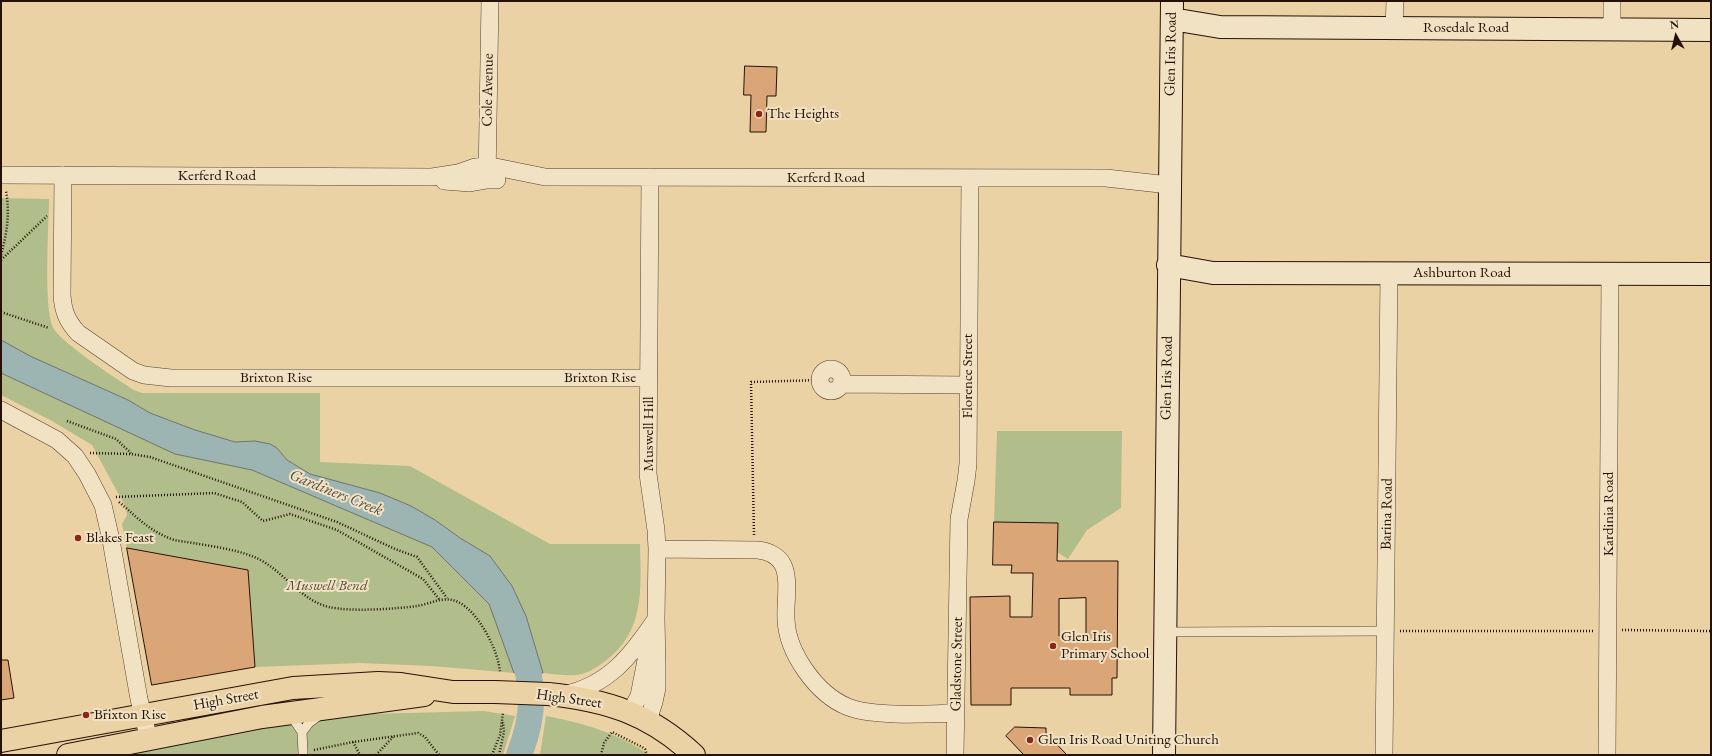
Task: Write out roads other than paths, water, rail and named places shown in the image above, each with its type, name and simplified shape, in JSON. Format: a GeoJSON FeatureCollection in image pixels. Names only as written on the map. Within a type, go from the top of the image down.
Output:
{"type":"FeatureCollection","features":[{"type":"Feature","properties":{"kind":"main road","name":"High Street"},"geometry":{"type":"LineString","coordinates":[[1,741],[74,745],[149,740],[289,712],[453,692],[497,682],[554,695],[596,701],[639,717],[671,735],[694,755]]}},
{"type":"Feature","properties":{"kind":"main road","name":"High Street"},"geometry":{"type":"LineString","coordinates":[[74,745],[142,715],[264,693],[320,685],[378,683],[401,684],[453,692]]}},
{"type":"Feature","properties":{"kind":"street","name":"Cole Avenue"},"geometry":{"type":"LineString","coordinates":[[487,173],[490,1]]}},
{"type":"Feature","properties":{"kind":"street"},"geometry":{"type":"LineString","coordinates":[[1394,28],[1395,1]]}},
{"type":"Feature","properties":{"kind":"street"},"geometry":{"type":"LineString","coordinates":[[1612,1],[1612,29]]}},
{"type":"Feature","properties":{"kind":"street","name":"Rosedale Road"},"geometry":{"type":"LineString","coordinates":[[1171,18],[1220,27],[1711,30]]}},
{"type":"Feature","properties":{"kind":"street","name":"Glen Iris Road"},"geometry":{"type":"LineString","coordinates":[[1164,755],[1171,18]]}},
{"type":"Feature","properties":{"kind":"street","name":"Kerferd Road"},"geometry":{"type":"LineString","coordinates":[[1,175],[432,177],[457,183],[470,183],[487,173],[545,177],[1169,177]]}},
{"type":"Feature","properties":{"kind":"street","name":"Brixton Rise"},"geometry":{"type":"LineString","coordinates":[[63,175],[62,295],[66,318],[78,333],[133,371],[144,375],[171,378],[649,378]]}},
{"type":"Feature","properties":{"kind":"street","name":"Muswell Hill"},"geometry":{"type":"LineString","coordinates":[[639,717],[639,696],[646,658],[656,619],[658,549],[648,474],[650,177]]}},
{"type":"Feature","properties":{"kind":"street","name":"Florence Street"},"geometry":{"type":"LineString","coordinates":[[958,574],[959,519],[968,464],[970,178]]}},
{"type":"Feature","properties":{"kind":"street","name":"Ashburton Road"},"geometry":{"type":"LineString","coordinates":[[1168,273],[1711,274]]}},
{"type":"Feature","properties":{"kind":"street","name":"Barina Road"},"geometry":{"type":"LineString","coordinates":[[1384,755],[1389,273]]}},
{"type":"Feature","properties":{"kind":"street","name":"Kardinia Road"},"geometry":{"type":"LineString","coordinates":[[1607,755],[1610,274]]}},
{"type":"Feature","properties":{"kind":"street"},"geometry":{"type":"LineString","coordinates":[[821,380],[823,373],[833,370],[839,373],[842,384],[969,385]]}},
{"type":"Feature","properties":{"kind":"street"},"geometry":{"type":"LineString","coordinates":[[1,410],[57,440],[75,456],[87,474],[102,505],[111,540],[142,715],[149,740]]}},
{"type":"Feature","properties":{"kind":"street"},"geometry":{"type":"LineString","coordinates":[[658,549],[758,550],[771,553],[780,561],[784,570],[786,619],[790,642],[805,670],[823,690],[846,706],[870,712],[956,713]]}},
{"type":"Feature","properties":{"kind":"street","name":"Gladstone Street"},"geometry":{"type":"LineString","coordinates":[[955,755],[958,574]]}},
{"type":"Feature","properties":{"kind":"street"},"geometry":{"type":"LineString","coordinates":[[554,695],[575,692],[588,687],[618,668],[630,655],[656,619]]}},
{"type":"Feature","properties":{"kind":"lane"},"geometry":{"type":"LineString","coordinates":[[1165,632],[1386,631]]}},
{"type":"Feature","properties":{"kind":"lane"},"geometry":{"type":"LineString","coordinates":[[302,732],[309,723],[331,707]]}},
{"type":"Feature","properties":{"kind":"lane"},"geometry":{"type":"LineString","coordinates":[[289,712],[302,732],[307,752]]}},
{"type":"Feature","properties":{"kind":"water"},"geometry":{"type":"Polygon","coordinates":[[[1,340],[30,356],[128,400],[150,413],[195,430],[235,442],[255,441],[270,444],[277,448],[287,460],[310,474],[380,493],[411,506],[435,520],[460,538],[490,556],[512,586],[526,616],[543,673],[514,673],[489,604],[432,547],[252,470],[175,454],[1,373],[1,340]]]}},
{"type":"Feature","properties":{"kind":"waterway","name":"Gardiners Creek"},"geometry":{"type":"LineString","coordinates":[[517,640],[527,669],[531,694],[530,715],[526,735],[519,755]]}},
{"type":"Feature","properties":{"kind":"place","name":"The Heights"},"geometry":{"type":"Point","coordinates":[759,114]}},
{"type":"Feature","properties":{"kind":"place","name":"Blakes Feast"},"geometry":{"type":"Point","coordinates":[78,538]}},
{"type":"Feature","properties":{"kind":"place","name":"Glen Iris Primary School"},"geometry":{"type":"Point","coordinates":[1053,646]}},
{"type":"Feature","properties":{"kind":"place","name":"Brixton Rise"},"geometry":{"type":"Point","coordinates":[86,715]}},
{"type":"Feature","properties":{"kind":"place","name":"Glen Iris Road Uniting Church"},"geometry":{"type":"Point","coordinates":[1030,740]}},
{"type":"Feature","properties":{"kind":"park label","name":"Muswell Bend"},"geometry":{"type":"Point","coordinates":[327,586]}}]}
